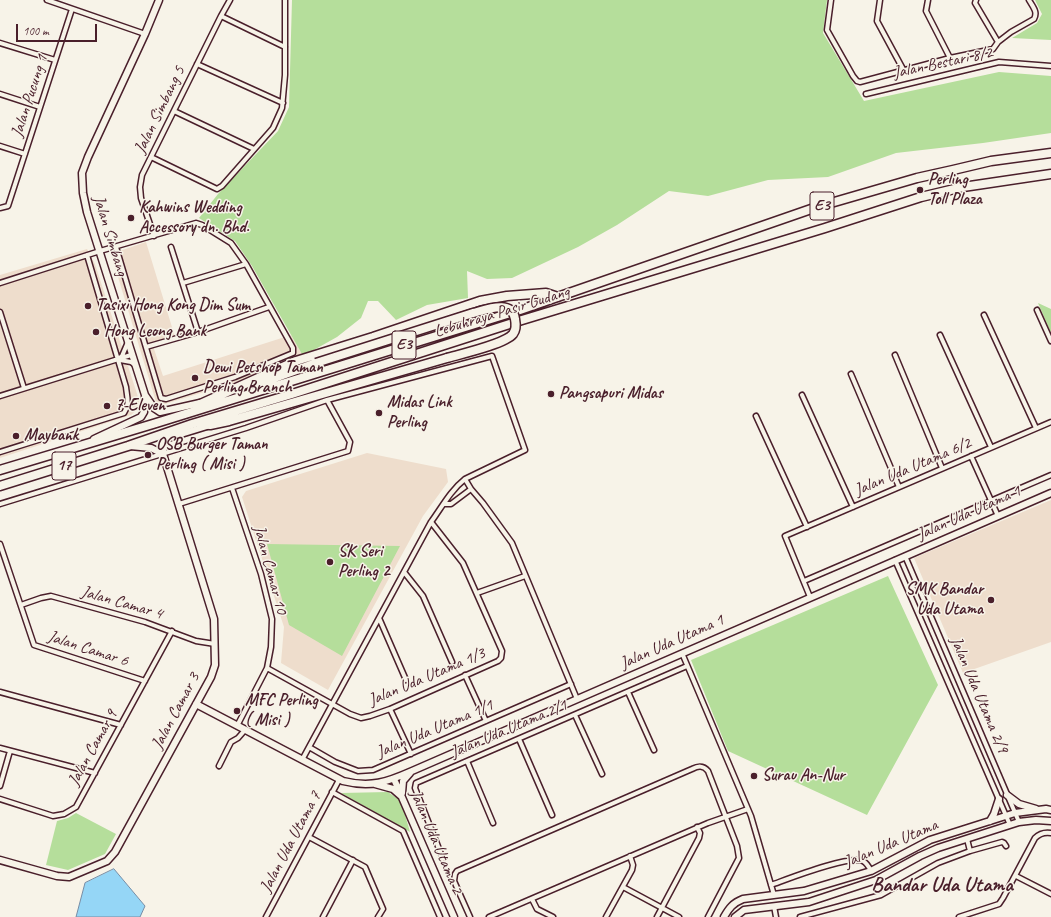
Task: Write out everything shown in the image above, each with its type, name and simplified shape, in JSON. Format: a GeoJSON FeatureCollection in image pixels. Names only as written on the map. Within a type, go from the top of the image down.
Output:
{"type":"FeatureCollection","features":[{"type":"Feature","properties":{"kind":"highway","name":"Lebuhraya Pasir Gudang"},"geometry":{"type":"LineString","coordinates":[[0,470],[288,383],[558,297],[817,207],[918,178],[991,161],[1051,153]]}},
{"type":"Feature","properties":{"kind":"highway","name":"Lebuhraya Pasir Gudang"},"geometry":{"type":"LineString","coordinates":[[0,486],[522,320],[825,228],[921,197],[963,187],[1051,174]]}},
{"type":"Feature","properties":{"kind":"highway"},"geometry":{"type":"LineString","coordinates":[[153,424],[235,390],[296,361],[480,301],[507,296],[546,293],[558,297]]}},
{"type":"Feature","properties":{"kind":"highway"},"geometry":{"type":"LineString","coordinates":[[192,424],[210,425],[485,347],[507,338],[514,333],[516,325],[514,316],[510,310],[503,307],[494,307],[316,363],[254,386],[235,390]]}},
{"type":"Feature","properties":{"kind":"street"},"geometry":{"type":"LineString","coordinates":[[47,0],[145,34]]}},
{"type":"Feature","properties":{"kind":"street","name":"Jalan Simbang"},"geometry":{"type":"LineString","coordinates":[[145,395],[131,355],[87,212],[83,193],[82,173],[160,0]]}},
{"type":"Feature","properties":{"kind":"street","name":"Jalan Simbang 5"},"geometry":{"type":"LineString","coordinates":[[154,236],[141,198],[140,187],[142,175],[230,0]]}},
{"type":"Feature","properties":{"kind":"street"},"geometry":{"type":"LineString","coordinates":[[151,157],[217,189],[222,186],[273,128],[283,103],[285,0]]}},
{"type":"Feature","properties":{"kind":"street"},"geometry":{"type":"LineString","coordinates":[[831,0],[827,30],[857,81],[864,81],[950,58],[993,49],[998,42],[1010,32],[1034,19],[1036,11],[1029,0]]}},
{"type":"Feature","properties":{"kind":"street"},"geometry":{"type":"LineString","coordinates":[[880,0],[877,21],[904,71]]}},
{"type":"Feature","properties":{"kind":"street"},"geometry":{"type":"LineString","coordinates":[[928,0],[926,11],[950,58]]}},
{"type":"Feature","properties":{"kind":"street"},"geometry":{"type":"LineString","coordinates":[[976,0],[975,3],[998,42]]}},
{"type":"Feature","properties":{"kind":"street","name":"Jalan Pucung 1"},"geometry":{"type":"LineString","coordinates":[[0,208],[8,206],[72,9]]}},
{"type":"Feature","properties":{"kind":"street"},"geometry":{"type":"LineString","coordinates":[[221,16],[284,47]]}},
{"type":"Feature","properties":{"kind":"street"},"geometry":{"type":"LineString","coordinates":[[0,43],[55,60]]}},
{"type":"Feature","properties":{"kind":"street","name":"Jalan Bestari 8/2"},"geometry":{"type":"LineString","coordinates":[[866,94],[999,62],[1051,66]]}},
{"type":"Feature","properties":{"kind":"street"},"geometry":{"type":"LineString","coordinates":[[197,64],[283,103]]}},
{"type":"Feature","properties":{"kind":"street"},"geometry":{"type":"LineString","coordinates":[[0,94],[40,107]]}},
{"type":"Feature","properties":{"kind":"street"},"geometry":{"type":"LineString","coordinates":[[174,111],[254,149]]}},
{"type":"Feature","properties":{"kind":"street"},"geometry":{"type":"LineString","coordinates":[[0,146],[25,154]]}},
{"type":"Feature","properties":{"kind":"street"},"geometry":{"type":"LineString","coordinates":[[0,283],[116,246],[196,223],[229,241],[246,264],[293,348],[293,353],[235,377],[166,400],[161,398],[116,246]]}},
{"type":"Feature","properties":{"kind":"street"},"geometry":{"type":"LineString","coordinates":[[171,248],[198,332]]}},
{"type":"Feature","properties":{"kind":"street"},"geometry":{"type":"LineString","coordinates":[[0,452],[124,413],[129,406],[126,387],[87,255]]}},
{"type":"Feature","properties":{"kind":"street"},"geometry":{"type":"LineString","coordinates":[[182,283],[246,264]]}},
{"type":"Feature","properties":{"kind":"street"},"geometry":{"type":"LineString","coordinates":[[146,347],[198,332],[269,307]]}},
{"type":"Feature","properties":{"kind":"street"},"geometry":{"type":"LineString","coordinates":[[1037,310],[1051,342]]}},
{"type":"Feature","properties":{"kind":"street"},"geometry":{"type":"LineString","coordinates":[[0,312],[24,388]]}},
{"type":"Feature","properties":{"kind":"street"},"geometry":{"type":"LineString","coordinates":[[984,315],[1036,428]]}},
{"type":"Feature","properties":{"kind":"street"},"geometry":{"type":"LineString","coordinates":[[940,335],[991,447]]}},
{"type":"Feature","properties":{"kind":"street"},"geometry":{"type":"LineString","coordinates":[[118,359],[122,356],[128,342]]}},
{"type":"Feature","properties":{"kind":"street"},"geometry":{"type":"LineString","coordinates":[[895,354],[942,468]]}},
{"type":"Feature","properties":{"kind":"street"},"geometry":{"type":"LineString","coordinates":[[0,396],[131,355]]}},
{"type":"Feature","properties":{"kind":"street"},"geometry":{"type":"LineString","coordinates":[[0,504],[246,428],[327,400],[492,356],[525,450],[465,479],[458,484],[445,499],[444,504],[431,522],[302,760]]}},
{"type":"Feature","properties":{"kind":"street"},"geometry":{"type":"LineString","coordinates":[[118,359],[131,362],[135,365]]}},
{"type":"Feature","properties":{"kind":"street"},"geometry":{"type":"LineString","coordinates":[[851,374],[899,487]]}},
{"type":"Feature","properties":{"kind":"street"},"geometry":{"type":"LineString","coordinates":[[145,395],[154,408],[160,412],[206,402]]}},
{"type":"Feature","properties":{"kind":"street"},"geometry":{"type":"LineString","coordinates":[[78,446],[141,417],[144,412],[145,395]]}},
{"type":"Feature","properties":{"kind":"street"},"geometry":{"type":"LineString","coordinates":[[802,396],[853,507]]}},
{"type":"Feature","properties":{"kind":"street"},"geometry":{"type":"LineString","coordinates":[[179,504],[348,451],[350,442],[327,400]]}},
{"type":"Feature","properties":{"kind":"street"},"geometry":{"type":"LineString","coordinates":[[756,416],[807,527]]}},
{"type":"Feature","properties":{"kind":"street","name":"Jalan Uda Utama 6/2"},"geometry":{"type":"LineString","coordinates":[[804,581],[785,536],[1051,422]]}},
{"type":"Feature","properties":{"kind":"street"},"geometry":{"type":"LineString","coordinates":[[163,454],[164,441],[168,438],[210,425]]}},
{"type":"Feature","properties":{"kind":"street"},"geometry":{"type":"LineString","coordinates":[[128,446],[151,448],[158,450],[163,454]]}},
{"type":"Feature","properties":{"kind":"street","name":"Jalan Camar 3"},"geometry":{"type":"LineString","coordinates":[[0,860],[56,876],[69,877],[107,861],[115,852],[213,671],[215,665],[214,619],[163,454]]}},
{"type":"Feature","properties":{"kind":"street"},"geometry":{"type":"LineString","coordinates":[[971,456],[998,516]]}},
{"type":"Feature","properties":{"kind":"street"},"geometry":{"type":"LineString","coordinates":[[810,598],[804,581],[1051,475]]}},
{"type":"Feature","properties":{"kind":"street"},"geometry":{"type":"LineString","coordinates":[[465,479],[512,543],[577,699]]}},
{"type":"Feature","properties":{"kind":"street","name":"Jalan Camar 10"},"geometry":{"type":"LineString","coordinates":[[232,488],[261,574],[272,618],[271,647],[267,668],[237,726]]}},
{"type":"Feature","properties":{"kind":"street"},"geometry":{"type":"LineString","coordinates":[[444,504],[451,504],[471,489]]}},
{"type":"Feature","properties":{"kind":"street","name":"Jalan Uda Utama 1"},"geometry":{"type":"LineString","coordinates":[[196,704],[339,780],[361,785],[374,784],[412,771],[1051,493]]}},
{"type":"Feature","properties":{"kind":"street","name":"Jalan Uda Utama 1/3"},"geometry":{"type":"LineString","coordinates":[[267,668],[350,714],[360,718],[390,709],[494,663],[502,658],[502,651],[463,564],[431,522]]}},
{"type":"Feature","properties":{"kind":"street","name":"Jalan Camar 6"},"geometry":{"type":"LineString","coordinates":[[0,544],[2,559],[34,645],[145,681]]}},
{"type":"Feature","properties":{"kind":"street","name":"Jalan Uda Utama 2/9"},"geometry":{"type":"LineString","coordinates":[[904,556],[1018,822]]}},
{"type":"Feature","properties":{"kind":"street","name":"Jalan Uda Utama 2/9"},"geometry":{"type":"LineString","coordinates":[[895,560],[1010,825]]}},
{"type":"Feature","properties":{"kind":"street"},"geometry":{"type":"LineString","coordinates":[[404,572],[423,596],[452,662]]}},
{"type":"Feature","properties":{"kind":"street"},"geometry":{"type":"LineString","coordinates":[[477,593],[525,576]]}},
{"type":"Feature","properties":{"kind":"street","name":"Jalan Camar 4"},"geometry":{"type":"LineString","coordinates":[[20,604],[51,596],[137,620],[172,631],[196,641],[215,644]]}},
{"type":"Feature","properties":{"kind":"street"},"geometry":{"type":"LineString","coordinates":[[379,618],[406,680]]}},
{"type":"Feature","properties":{"kind":"street","name":"Jalan Camar 9"},"geometry":{"type":"LineString","coordinates":[[0,799],[53,816],[64,814],[76,807],[172,631]]}},
{"type":"Feature","properties":{"kind":"street"},"geometry":{"type":"LineString","coordinates":[[682,653],[751,816],[774,894]]}},
{"type":"Feature","properties":{"kind":"street","name":"Jalan Uda Utama 2/1"},"geometry":{"type":"LineString","coordinates":[[443,859],[415,788],[416,783],[687,666]]}},
{"type":"Feature","properties":{"kind":"street"},"geometry":{"type":"LineString","coordinates":[[465,675],[486,721]]}},
{"type":"Feature","properties":{"kind":"street","name":"Jalan Uda Utama 1/1"},"geometry":{"type":"LineString","coordinates":[[309,747],[335,762],[358,771],[378,768],[570,684]]}},
{"type":"Feature","properties":{"kind":"street"},"geometry":{"type":"LineString","coordinates":[[0,692],[121,725]]}},
{"type":"Feature","properties":{"kind":"street"},"geometry":{"type":"LineString","coordinates":[[628,692],[654,750]]}},
{"type":"Feature","properties":{"kind":"street"},"geometry":{"type":"LineString","coordinates":[[390,709],[411,754]]}},
{"type":"Feature","properties":{"kind":"street"},"geometry":{"type":"LineString","coordinates":[[574,715],[602,774]]}},
{"type":"Feature","properties":{"kind":"street"},"geometry":{"type":"LineString","coordinates":[[219,766],[231,742],[238,738],[245,730]]}},
{"type":"Feature","properties":{"kind":"street"},"geometry":{"type":"LineString","coordinates":[[519,739],[552,815]]}},
{"type":"Feature","properties":{"kind":"street"},"geometry":{"type":"LineString","coordinates":[[0,748],[94,773]]}},
{"type":"Feature","properties":{"kind":"street"},"geometry":{"type":"LineString","coordinates":[[0,786],[10,751]]}},
{"type":"Feature","properties":{"kind":"street"},"geometry":{"type":"LineString","coordinates":[[467,761],[493,823]]}},
{"type":"Feature","properties":{"kind":"street"},"geometry":{"type":"LineString","coordinates":[[470,917],[454,881],[457,871],[701,766],[708,770],[737,846],[739,858],[708,917]]}},
{"type":"Feature","properties":{"kind":"street"},"geometry":{"type":"LineString","coordinates":[[402,797],[403,781],[412,771]]}},
{"type":"Feature","properties":{"kind":"street","name":"Jalan Uda Utama 2"},"geometry":{"type":"LineString","coordinates":[[394,778],[454,917]]}},
{"type":"Feature","properties":{"kind":"street","name":"Jalan Uda Utama 7"},"geometry":{"type":"LineString","coordinates":[[266,917],[339,780]]}},
{"type":"Feature","properties":{"kind":"street"},"geometry":{"type":"LineString","coordinates":[[374,784],[393,789],[402,797]]}},
{"type":"Feature","properties":{"kind":"street"},"geometry":{"type":"LineString","coordinates":[[332,792],[403,831],[440,917]]}},
{"type":"Feature","properties":{"kind":"street"},"geometry":{"type":"LineString","coordinates":[[1007,795],[1019,804],[1038,810]]}},
{"type":"Feature","properties":{"kind":"street"},"geometry":{"type":"LineString","coordinates":[[990,821],[999,799]]}},
{"type":"Feature","properties":{"kind":"street"},"geometry":{"type":"LineString","coordinates":[[489,917],[697,827],[748,809]]}},
{"type":"Feature","properties":{"kind":"street","name":"Jalan Uda Utama"},"geometry":{"type":"LineString","coordinates":[[724,917],[730,907],[743,899],[804,891],[871,871],[930,840],[1015,813],[1046,809],[1051,810]]}},
{"type":"Feature","properties":{"kind":"street","name":"Jalan Uda Utama"},"geometry":{"type":"LineString","coordinates":[[735,917],[744,910],[809,902],[876,880],[938,848],[1018,822],[1036,820],[1051,821]]}},
{"type":"Feature","properties":{"kind":"street"},"geometry":{"type":"LineString","coordinates":[[657,917],[699,838],[700,832],[697,827]]}},
{"type":"Feature","properties":{"kind":"street"},"geometry":{"type":"LineString","coordinates":[[959,917],[999,904],[1016,876],[1035,838],[1043,833],[1051,833]]}},
{"type":"Feature","properties":{"kind":"street"},"geometry":{"type":"LineString","coordinates":[[308,837],[365,867],[383,909],[378,917]]}},
{"type":"Feature","properties":{"kind":"street"},"geometry":{"type":"LineString","coordinates":[[967,839],[970,851]]}},
{"type":"Feature","properties":{"kind":"street"},"geometry":{"type":"LineString","coordinates":[[800,917],[881,895],[938,863],[970,851],[1002,842],[1006,846]]}},
{"type":"Feature","properties":{"kind":"street"},"geometry":{"type":"LineString","coordinates":[[606,917],[623,887],[633,865],[630,856]]}},
{"type":"Feature","properties":{"kind":"street"},"geometry":{"type":"LineString","coordinates":[[323,917],[353,860]]}},
{"type":"Feature","properties":{"kind":"street"},"geometry":{"type":"LineString","coordinates":[[771,885],[827,866],[854,860],[863,861],[868,865],[871,871]]}},
{"type":"Feature","properties":{"kind":"street"},"geometry":{"type":"LineString","coordinates":[[1016,876],[1051,894]]}},
{"type":"Feature","properties":{"kind":"street"},"geometry":{"type":"LineString","coordinates":[[623,887],[679,917]]}},
{"type":"Feature","properties":{"kind":"street"},"geometry":{"type":"LineString","coordinates":[[532,899],[537,909],[553,917]]}},
{"type":"Feature","properties":{"kind":"street"},"geometry":{"type":"LineString","coordinates":[[774,906],[776,917]]}},
{"type":"Feature","properties":{"kind":"street"},"geometry":{"type":"LineString","coordinates":[[974,912],[978,916]]}},
{"type":"Feature","properties":{"kind":"shaded area"},"geometry":{"type":"Polygon","coordinates":[[[146,242],[175,337],[152,343],[163,376],[291,335],[303,356],[237,382],[165,404],[156,402],[111,254],[146,242]]]}},
{"type":"Feature","properties":{"kind":"shaded area"},"geometry":{"type":"Polygon","coordinates":[[[87,249],[95,264],[139,400],[137,410],[131,415],[0,458],[0,275],[87,249]]]}},
{"type":"Feature","properties":{"kind":"shaded area","name":"SK Seri Perling 2"},"geometry":{"type":"Polygon","coordinates":[[[367,453],[446,469],[448,482],[423,516],[328,690],[281,663],[284,627],[242,497],[246,491],[367,453]]]}},
{"type":"Feature","properties":{"kind":"shaded area","name":"SMK Bandar Uda Utama"},"geometry":{"type":"Polygon","coordinates":[[[1051,500],[1051,642],[963,673],[914,558],[1051,500]]]}},
{"type":"Feature","properties":{"kind":"green space"},"geometry":{"type":"Polygon","coordinates":[[[292,0],[827,0],[823,33],[864,101],[999,72],[1051,76],[1051,133],[983,143],[896,153],[828,177],[768,180],[708,196],[669,191],[617,225],[578,247],[512,278],[487,279],[467,271],[468,298],[427,305],[396,320],[378,301],[368,301],[361,318],[337,337],[303,356],[252,266],[235,241],[199,218],[218,194],[278,131],[289,107],[292,0]]]}},
{"type":"Feature","properties":{"kind":"green space"},"geometry":{"type":"Polygon","coordinates":[[[1035,0],[1051,0],[1051,40],[1012,38],[1037,23],[1042,14],[1035,0]]]}},
{"type":"Feature","properties":{"kind":"green space"},"geometry":{"type":"Polygon","coordinates":[[[1038,303],[1051,309],[1051,333],[1038,303]]]}},
{"type":"Feature","properties":{"kind":"green space"},"geometry":{"type":"Polygon","coordinates":[[[267,544],[400,546],[342,656],[289,625],[267,544]]]}},
{"type":"Feature","properties":{"kind":"green space"},"geometry":{"type":"Polygon","coordinates":[[[888,576],[938,685],[867,815],[728,751],[691,660],[888,576]]]}},
{"type":"Feature","properties":{"kind":"green space"},"geometry":{"type":"Polygon","coordinates":[[[388,792],[401,801],[410,832],[341,793],[388,792]]]}},
{"type":"Feature","properties":{"kind":"green space"},"geometry":{"type":"Polygon","coordinates":[[[76,813],[116,834],[105,854],[68,870],[46,865],[57,821],[68,818],[76,813]]]}},
{"type":"Feature","properties":{"kind":"water"},"geometry":{"type":"Polygon","coordinates":[[[114,869],[145,906],[140,917],[76,917],[85,883],[114,869]]]}},
{"type":"Feature","properties":{"kind":"place","name":"Perling Toll Plaza"},"geometry":{"type":"Point","coordinates":[920,190]}},
{"type":"Feature","properties":{"kind":"place","name":"Kahwins Wedding Accessory dn. Bhd."},"geometry":{"type":"Point","coordinates":[131,218]}},
{"type":"Feature","properties":{"kind":"place","name":"Tasixi Hong Kong Dim Sum"},"geometry":{"type":"Point","coordinates":[88,306]}},
{"type":"Feature","properties":{"kind":"place","name":"Hong Leong Bank"},"geometry":{"type":"Point","coordinates":[96,332]}},
{"type":"Feature","properties":{"kind":"place","name":"Dewi Petshop Taman Perling Branch"},"geometry":{"type":"Point","coordinates":[195,378]}},
{"type":"Feature","properties":{"kind":"place","name":"Pangsapuri Midas"},"geometry":{"type":"Point","coordinates":[551,394]}},
{"type":"Feature","properties":{"kind":"place","name":"7-Eleven"},"geometry":{"type":"Point","coordinates":[107,406]}},
{"type":"Feature","properties":{"kind":"place","name":"Midas Link Perling"},"geometry":{"type":"Point","coordinates":[379,413]}},
{"type":"Feature","properties":{"kind":"place","name":"Maybank"},"geometry":{"type":"Point","coordinates":[16,436]}},
{"type":"Feature","properties":{"kind":"place","name":"OSB Burger Taman Perling ( Misi )"},"geometry":{"type":"Point","coordinates":[148,455]}},
{"type":"Feature","properties":{"kind":"place","name":"SK Seri Perling 2"},"geometry":{"type":"Point","coordinates":[330,562]}},
{"type":"Feature","properties":{"kind":"place","name":"SMK Bandar Uda Utama"},"geometry":{"type":"Point","coordinates":[991,600]}},
{"type":"Feature","properties":{"kind":"place","name":"MFC Perling ( Misi )"},"geometry":{"type":"Point","coordinates":[237,711]}},
{"type":"Feature","properties":{"kind":"place","name":"Surau An-Nur"},"geometry":{"type":"Point","coordinates":[754,776]}},
{"type":"Feature","properties":{"kind":"district","name":"Bandar Uda Utama"},"geometry":{"type":"Point","coordinates":[942,885]}}]}
